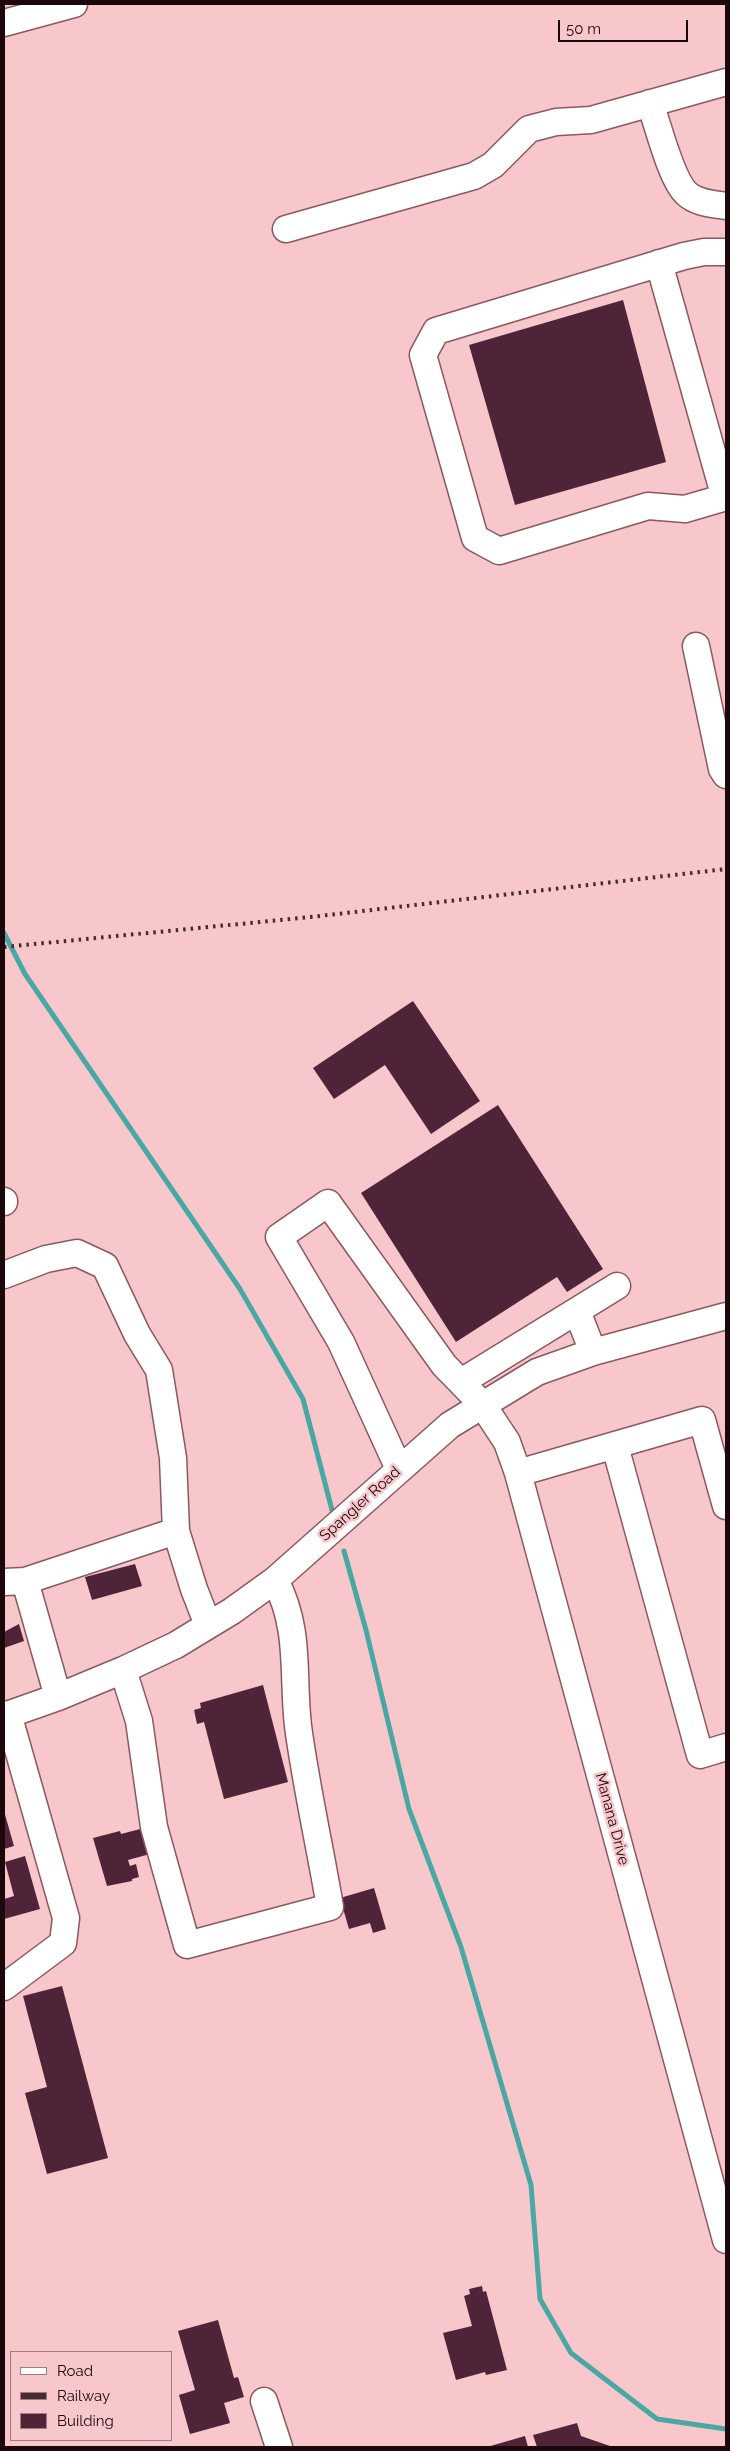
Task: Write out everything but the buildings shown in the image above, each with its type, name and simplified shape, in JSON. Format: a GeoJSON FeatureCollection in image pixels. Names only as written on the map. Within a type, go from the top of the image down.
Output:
{"type":"FeatureCollection","features":[{"type":"Feature","properties":{"kind":"street"},"geometry":{"type":"LineString","coordinates":[[4,23],[33,9],[74,4]]}},
{"type":"Feature","properties":{"kind":"street"},"geometry":{"type":"LineString","coordinates":[[286,229],[474,176],[493,165],[529,129],[556,122],[591,120],[726,82]]}},
{"type":"Feature","properties":{"kind":"street"},"geometry":{"type":"LineString","coordinates":[[650,103],[676,177],[686,194],[704,202],[726,206]]}},
{"type":"Feature","properties":{"kind":"street"},"geometry":{"type":"LineString","coordinates":[[660,263],[726,498],[685,509],[648,506],[499,551],[475,538],[423,355],[436,331],[660,263],[704,252],[726,252]]}},
{"type":"Feature","properties":{"kind":"street"},"geometry":{"type":"LineString","coordinates":[[696,646],[722,770],[726,776]]}},
{"type":"Feature","properties":{"kind":"street","name":"Manana Drive"},"geometry":{"type":"LineString","coordinates":[[399,1470],[341,1342],[280,1238],[328,1203],[452,1373],[482,1404],[507,1442],[518,1473],[726,2240]]}},
{"type":"Feature","properties":{"kind":"street"},"geometry":{"type":"LineString","coordinates":[[4,1275],[46,1259],[77,1253],[105,1266],[137,1334],[160,1370],[173,1458],[176,1531],[194,1589],[208,1625]]}},
{"type":"Feature","properties":{"kind":"street"},"geometry":{"type":"LineString","coordinates":[[452,1373],[577,1311],[617,1286]]}},
{"type":"Feature","properties":{"kind":"street"},"geometry":{"type":"LineString","coordinates":[[577,1311],[593,1352]]}},
{"type":"Feature","properties":{"kind":"street","name":"Spangler Road"},"geometry":{"type":"LineString","coordinates":[[6,1715],[58,1697],[123,1670],[176,1645],[208,1625],[275,1580],[450,1425],[537,1372],[593,1352],[726,1316]]}},
{"type":"Feature","properties":{"kind":"street"},"geometry":{"type":"LineString","coordinates":[[518,1473],[702,1420],[726,1506]]}},
{"type":"Feature","properties":{"kind":"street"},"geometry":{"type":"LineString","coordinates":[[615,1446],[700,1755],[726,1747]]}},
{"type":"Feature","properties":{"kind":"street"},"geometry":{"type":"LineString","coordinates":[[58,1697],[14,1582],[176,1531]]}},
{"type":"Feature","properties":{"kind":"street"},"geometry":{"type":"LineString","coordinates":[[123,1670],[139,1721],[154,1827],[187,1945],[330,1907],[298,1728],[294,1642],[286,1601],[275,1580]]}},
{"type":"Feature","properties":{"kind":"street"},"geometry":{"type":"LineString","coordinates":[[4,1987],[63,1943],[66,1918],[6,1715]]}},
{"type":"Feature","properties":{"kind":"street"},"geometry":{"type":"LineString","coordinates":[[264,2401],[278,2447]]}},
{"type":"Feature","properties":{"kind":"waterway"},"geometry":{"type":"LineString","coordinates":[[4,933],[25,974],[240,1289],[303,1399],[332,1510]]}},
{"type":"Feature","properties":{"kind":"waterway"},"geometry":{"type":"LineString","coordinates":[[344,1551],[366,1630],[409,1809],[461,1947],[531,2185],[540,2299],[571,2353],[657,2419],[726,2429]]}},
{"type":"Feature","properties":{"kind":"railway"},"geometry":{"type":"LineString","coordinates":[[4,947],[311,917],[726,869]]}}]}
